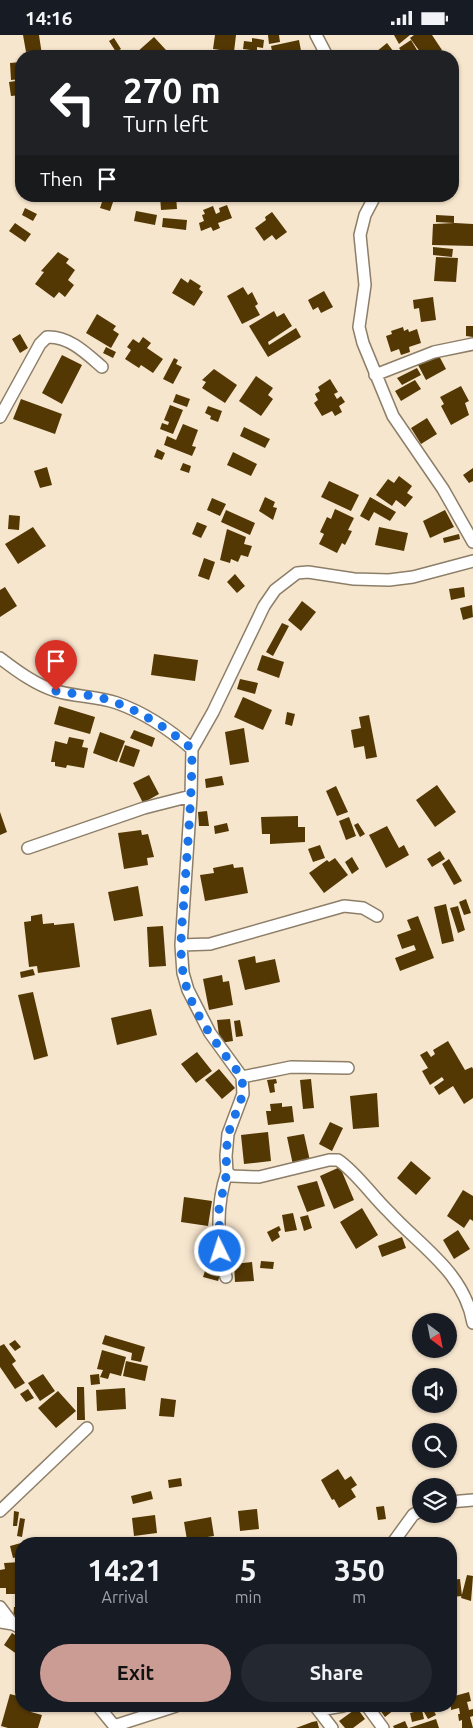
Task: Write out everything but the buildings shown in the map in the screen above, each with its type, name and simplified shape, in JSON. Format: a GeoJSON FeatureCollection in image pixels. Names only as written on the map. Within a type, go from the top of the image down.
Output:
{"type":"FeatureCollection","features":[{"type":"Feature","properties":{"kind":"street"},"geometry":{"type":"LineString","coordinates":[[316,35],[325,50]]}},
{"type":"Feature","properties":{"kind":"street"},"geometry":{"type":"LineString","coordinates":[[372,202],[365,215],[360,235],[364,285],[359,327],[375,375],[393,416],[426,467],[444,489],[473,542]]}},
{"type":"Feature","properties":{"kind":"street"},"geometry":{"type":"LineString","coordinates":[[0,417],[40,343],[47,337],[66,340],[82,350],[102,367]]}},
{"type":"Feature","properties":{"kind":"street"},"geometry":{"type":"LineString","coordinates":[[375,375],[434,352],[473,344]]}},
{"type":"Feature","properties":{"kind":"street"},"geometry":{"type":"LineString","coordinates":[[226,1277],[218,1234],[219,1209],[227,1172],[228,1134],[243,1094],[242,1077],[210,1033],[196,1009],[183,973],[181,945],[191,796],[192,749],[213,712],[264,606],[275,590],[297,573],[308,572],[354,579],[389,579],[413,577],[473,561]]}},
{"type":"Feature","properties":{"kind":"street"},"geometry":{"type":"LineString","coordinates":[[0,658],[15,670],[56,691],[100,698],[137,712],[165,726],[192,749]]}},
{"type":"Feature","properties":{"kind":"street"},"geometry":{"type":"LineString","coordinates":[[28,848],[144,808],[191,796]]}},
{"type":"Feature","properties":{"kind":"street"},"geometry":{"type":"LineString","coordinates":[[181,945],[218,942],[344,906],[363,908],[377,916]]}},
{"type":"Feature","properties":{"kind":"street"},"geometry":{"type":"LineString","coordinates":[[242,1077],[291,1067],[348,1069]]}},
{"type":"Feature","properties":{"kind":"street"},"geometry":{"type":"LineString","coordinates":[[227,1172],[232,1176],[259,1177],[329,1160],[338,1160],[390,1214],[443,1263],[458,1284],[473,1323]]}},
{"type":"Feature","properties":{"kind":"street"},"geometry":{"type":"LineString","coordinates":[[0,1511],[87,1428]]}},
{"type":"Feature","properties":{"kind":"street"},"geometry":{"type":"LineString","coordinates":[[457,1502],[473,1500]]}},
{"type":"Feature","properties":{"kind":"street"},"geometry":{"type":"LineString","coordinates":[[397,1537],[412,1516]]}},
{"type":"Feature","properties":{"kind":"street"},"geometry":{"type":"LineString","coordinates":[[0,1607],[15,1624]]}},
{"type":"Feature","properties":{"kind":"street"},"geometry":{"type":"LineString","coordinates":[[0,1622],[15,1626]]}},
{"type":"Feature","properties":{"kind":"street"},"geometry":{"type":"LineString","coordinates":[[103,1712],[115,1727],[159,1712]]}},
{"type":"Feature","properties":{"kind":"street"},"geometry":{"type":"LineString","coordinates":[[320,1712],[332,1728]]}},
{"type":"Feature","properties":{"kind":"street"},"geometry":{"type":"LineString","coordinates":[[371,1712],[383,1728]]}},
{"type":"Feature","properties":{"kind":"route"},"geometry":{"type":"LineString","coordinates":[[56,691],[100,698],[128,708],[165,726],[192,749],[191,796],[181,945],[183,973],[196,1009],[210,1033],[242,1077],[244,1086],[243,1094],[232,1119],[228,1134],[227,1172],[222,1187],[219,1209],[218,1234],[220,1251]]}}]}
